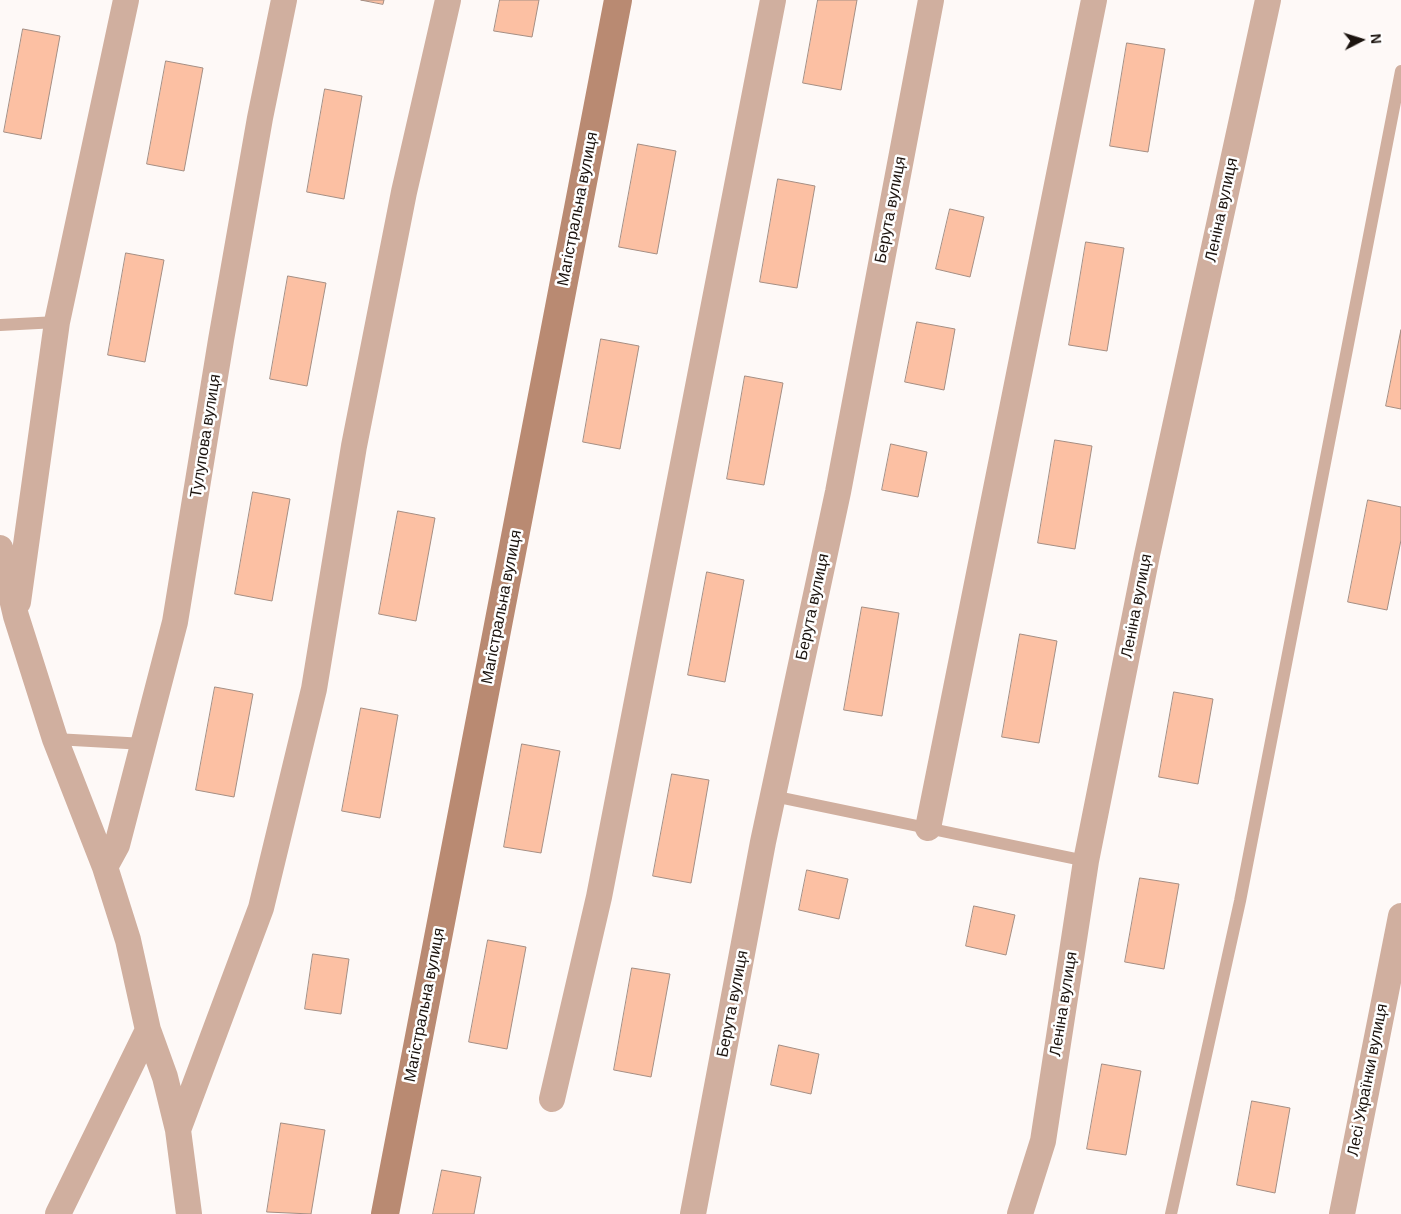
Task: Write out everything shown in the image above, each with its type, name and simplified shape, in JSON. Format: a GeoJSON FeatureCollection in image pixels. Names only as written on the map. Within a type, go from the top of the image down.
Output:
{"type":"FeatureCollection","features":[{"type":"Feature","properties":{"kind":"main road","name":"Магістральна вулиця"},"geometry":{"type":"LineString","coordinates":[[385,1214],[618,0]]}},
{"type":"Feature","properties":{"kind":"street"},"geometry":{"type":"LineString","coordinates":[[16,616],[57,322],[126,0]]}},
{"type":"Feature","properties":{"kind":"street","name":"Тулупова вулиця"},"geometry":{"type":"LineString","coordinates":[[105,867],[117,844],[145,744],[175,622],[226,311],[260,118],[284,0]]}},
{"type":"Feature","properties":{"kind":"street"},"geometry":{"type":"LineString","coordinates":[[178,1130],[260,908],[314,689],[356,436],[404,192],[448,0]]}},
{"type":"Feature","properties":{"kind":"street"},"geometry":{"type":"LineString","coordinates":[[552,1099],[599,897],[773,0]]}},
{"type":"Feature","properties":{"kind":"street","name":"Берута вулиця"},"geometry":{"type":"LineString","coordinates":[[693,1214],[773,796],[838,492],[931,0]]}},
{"type":"Feature","properties":{"kind":"street"},"geometry":{"type":"LineString","coordinates":[[928,828],[1094,0]]}},
{"type":"Feature","properties":{"kind":"street","name":"Леніна вулиця"},"geometry":{"type":"LineString","coordinates":[[1020,1214],[1043,1140],[1086,861],[1150,546],[1268,0]]}},
{"type":"Feature","properties":{"kind":"street"},"geometry":{"type":"LineString","coordinates":[[0,548],[16,616],[55,739],[105,867],[128,940],[148,1030],[165,1077],[178,1130],[190,1214]]}},
{"type":"Feature","properties":{"kind":"street","name":"Лесі Українки вулиця"},"geometry":{"type":"LineString","coordinates":[[1342,1214],[1401,916]]}},
{"type":"Feature","properties":{"kind":"street"},"geometry":{"type":"LineString","coordinates":[[58,1214],[148,1030]]}},
{"type":"Feature","properties":{"kind":"lane"},"geometry":{"type":"LineString","coordinates":[[1171,1214],[1240,901],[1401,71]]}},
{"type":"Feature","properties":{"kind":"lane"},"geometry":{"type":"LineString","coordinates":[[0,325],[57,322]]}},
{"type":"Feature","properties":{"kind":"lane"},"geometry":{"type":"LineString","coordinates":[[55,739],[145,744]]}},
{"type":"Feature","properties":{"kind":"lane"},"geometry":{"type":"LineString","coordinates":[[773,796],[1086,861]]}},
{"type":"Feature","properties":{"kind":"building"},"geometry":{"type":"Polygon","coordinates":[[[361,0],[384,0],[383,4],[361,0]]]}},
{"type":"Feature","properties":{"kind":"building"},"geometry":{"type":"Polygon","coordinates":[[[500,0],[539,0],[532,37],[494,31],[500,0]]]}},
{"type":"Feature","properties":{"kind":"building"},"geometry":{"type":"Polygon","coordinates":[[[818,0],[857,0],[841,90],[803,83],[818,0]]]}},
{"type":"Feature","properties":{"kind":"building"},"geometry":{"type":"Polygon","coordinates":[[[23,29],[60,36],[41,139],[4,132],[23,29]]]}},
{"type":"Feature","properties":{"kind":"building"},"geometry":{"type":"Polygon","coordinates":[[[1127,43],[1165,49],[1148,152],[1110,146],[1127,43]]]}},
{"type":"Feature","properties":{"kind":"building"},"geometry":{"type":"Polygon","coordinates":[[[166,61],[203,68],[184,171],[147,164],[166,61]]]}},
{"type":"Feature","properties":{"kind":"building"},"geometry":{"type":"Polygon","coordinates":[[[325,89],[362,96],[344,199],[307,192],[325,89]]]}},
{"type":"Feature","properties":{"kind":"building"},"geometry":{"type":"Polygon","coordinates":[[[638,144],[676,151],[657,254],[619,247],[638,144]]]}},
{"type":"Feature","properties":{"kind":"building"},"geometry":{"type":"Polygon","coordinates":[[[778,179],[815,186],[797,288],[760,282],[778,179]]]}},
{"type":"Feature","properties":{"kind":"building"},"geometry":{"type":"Polygon","coordinates":[[[950,209],[984,217],[970,277],[936,269],[950,209]]]}},
{"type":"Feature","properties":{"kind":"building"},"geometry":{"type":"Polygon","coordinates":[[[1086,242],[1124,248],[1107,351],[1069,345],[1086,242]]]}},
{"type":"Feature","properties":{"kind":"building"},"geometry":{"type":"Polygon","coordinates":[[[126,253],[164,260],[145,362],[108,355],[126,253]]]}},
{"type":"Feature","properties":{"kind":"building"},"geometry":{"type":"Polygon","coordinates":[[[288,276],[326,283],[307,386],[270,379],[288,276]]]}},
{"type":"Feature","properties":{"kind":"building"},"geometry":{"type":"Polygon","coordinates":[[[917,322],[955,329],[944,390],[905,382],[917,322]]]}},
{"type":"Feature","properties":{"kind":"building"},"geometry":{"type":"Polygon","coordinates":[[[1401,330],[1401,409],[1386,406],[1401,330]]]}},
{"type":"Feature","properties":{"kind":"building"},"geometry":{"type":"Polygon","coordinates":[[[601,339],[639,346],[620,449],[583,442],[601,339]]]}},
{"type":"Feature","properties":{"kind":"building"},"geometry":{"type":"Polygon","coordinates":[[[745,376],[783,383],[764,485],[727,479],[745,376]]]}},
{"type":"Feature","properties":{"kind":"building"},"geometry":{"type":"Polygon","coordinates":[[[1055,440],[1092,446],[1075,549],[1038,543],[1055,440]]]}},
{"type":"Feature","properties":{"kind":"building"},"geometry":{"type":"Polygon","coordinates":[[[891,444],[927,452],[918,497],[882,490],[891,444]]]}},
{"type":"Feature","properties":{"kind":"building"},"geometry":{"type":"Polygon","coordinates":[[[253,492],[290,499],[272,601],[235,594],[253,492]]]}},
{"type":"Feature","properties":{"kind":"building"},"geometry":{"type":"Polygon","coordinates":[[[1368,500],[1401,507],[1401,540],[1387,610],[1348,602],[1368,500]]]}},
{"type":"Feature","properties":{"kind":"building"},"geometry":{"type":"Polygon","coordinates":[[[398,511],[435,518],[416,621],[379,614],[398,511]]]}},
{"type":"Feature","properties":{"kind":"building"},"geometry":{"type":"Polygon","coordinates":[[[707,572],[744,580],[725,682],[688,675],[707,572]]]}},
{"type":"Feature","properties":{"kind":"building"},"geometry":{"type":"Polygon","coordinates":[[[862,607],[899,613],[882,716],[844,710],[862,607]]]}},
{"type":"Feature","properties":{"kind":"building"},"geometry":{"type":"Polygon","coordinates":[[[1020,634],[1057,641],[1039,743],[1002,737],[1020,634]]]}},
{"type":"Feature","properties":{"kind":"building"},"geometry":{"type":"Polygon","coordinates":[[[215,687],[253,694],[234,797],[196,790],[215,687]]]}},
{"type":"Feature","properties":{"kind":"building"},"geometry":{"type":"Polygon","coordinates":[[[1174,692],[1213,699],[1198,784],[1159,777],[1174,692]]]}},
{"type":"Feature","properties":{"kind":"building"},"geometry":{"type":"Polygon","coordinates":[[[361,708],[398,715],[380,818],[342,811],[361,708]]]}},
{"type":"Feature","properties":{"kind":"building"},"geometry":{"type":"Polygon","coordinates":[[[522,744],[560,751],[541,853],[504,847],[522,744]]]}},
{"type":"Feature","properties":{"kind":"building"},"geometry":{"type":"Polygon","coordinates":[[[672,774],[709,780],[691,883],[653,876],[672,774]]]}},
{"type":"Feature","properties":{"kind":"building"},"geometry":{"type":"Polygon","coordinates":[[[807,870],[848,879],[839,919],[799,910],[807,870]]]}},
{"type":"Feature","properties":{"kind":"building"},"geometry":{"type":"Polygon","coordinates":[[[1140,878],[1179,884],[1164,969],[1125,962],[1140,878]]]}},
{"type":"Feature","properties":{"kind":"building"},"geometry":{"type":"Polygon","coordinates":[[[974,906],[1015,915],[1006,955],[966,946],[974,906]]]}},
{"type":"Feature","properties":{"kind":"building"},"geometry":{"type":"Polygon","coordinates":[[[488,940],[526,947],[507,1049],[469,1042],[488,940]]]}},
{"type":"Feature","properties":{"kind":"building"},"geometry":{"type":"Polygon","coordinates":[[[313,954],[349,959],[341,1014],[305,1009],[313,954]]]}},
{"type":"Feature","properties":{"kind":"building"},"geometry":{"type":"Polygon","coordinates":[[[632,968],[670,974],[651,1077],[614,1070],[632,968]]]}},
{"type":"Feature","properties":{"kind":"building"},"geometry":{"type":"Polygon","coordinates":[[[779,1045],[819,1054],[811,1094],[771,1085],[779,1045]]]}},
{"type":"Feature","properties":{"kind":"building"},"geometry":{"type":"Polygon","coordinates":[[[1102,1064],[1141,1071],[1126,1155],[1087,1149],[1102,1064]]]}},
{"type":"Feature","properties":{"kind":"building"},"geometry":{"type":"Polygon","coordinates":[[[1252,1101],[1290,1108],[1275,1193],[1237,1185],[1252,1101]]]}},
{"type":"Feature","properties":{"kind":"building"},"geometry":{"type":"Polygon","coordinates":[[[281,1123],[325,1130],[311,1214],[267,1212],[281,1123]]]}},
{"type":"Feature","properties":{"kind":"building"},"geometry":{"type":"Polygon","coordinates":[[[442,1170],[481,1177],[474,1214],[433,1214],[442,1170]]]}}]}
